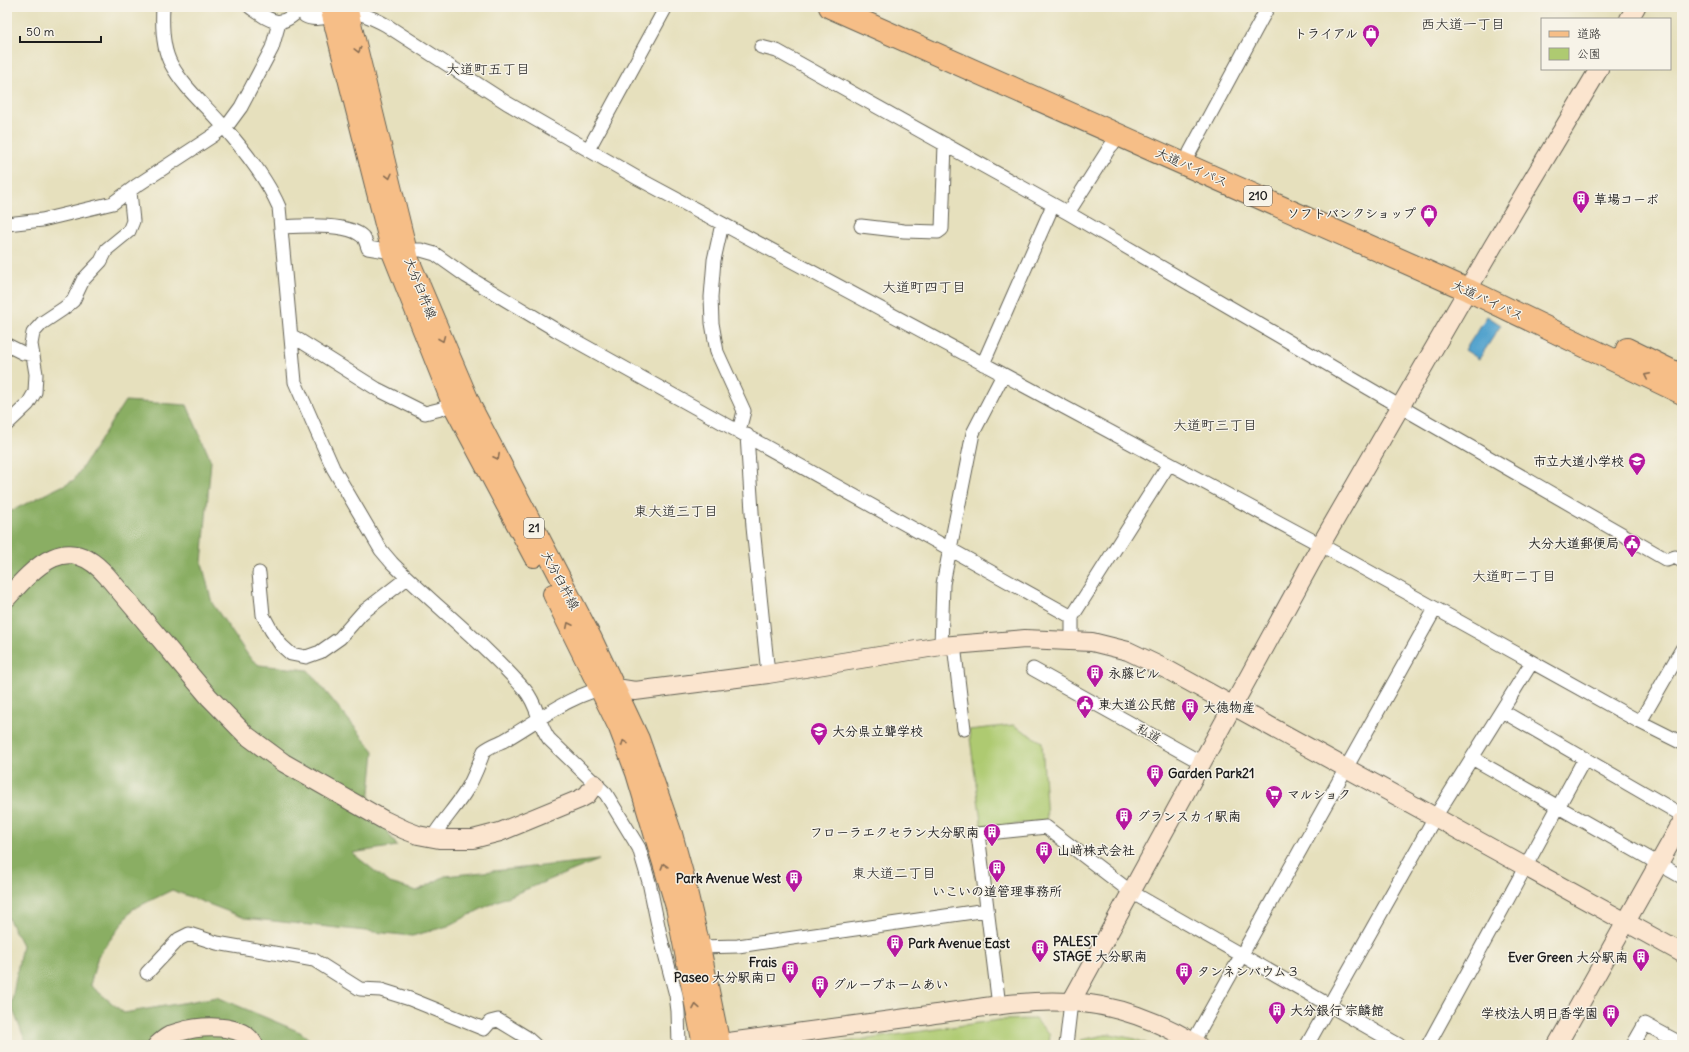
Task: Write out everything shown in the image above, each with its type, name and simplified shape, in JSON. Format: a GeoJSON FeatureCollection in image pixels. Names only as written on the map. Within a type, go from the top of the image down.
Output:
{"type":"FeatureCollection","features":[{"type":"Feature","properties":{"kind":"highway","name":"大道バイパス"},"geometry":{"type":"LineString","coordinates":[[830,7],[1121,135],[1472,284],[1682,376]]}},
{"type":"Feature","properties":{"kind":"highway","name":"大道バイパス"},"geometry":{"type":"LineString","coordinates":[[861,7],[1190,152],[1472,284],[1682,393]]}},
{"type":"Feature","properties":{"kind":"main road","name":"大分臼杵線"},"geometry":{"type":"LineString","coordinates":[[339,10],[399,251],[452,403],[555,597],[638,738],[662,804],[683,874],[700,947],[712,1045]]}},
{"type":"Feature","properties":{"kind":"main road","name":"大分臼杵線"},"geometry":{"type":"LineString","coordinates":[[399,251],[409,260],[444,346],[472,408],[591,637],[608,688],[619,728],[636,773],[666,873],[685,949],[712,1045]]}},
{"type":"Feature","properties":{"kind":"street"},"geometry":{"type":"LineString","coordinates":[[163,7],[162,20],[164,42],[170,63],[181,79],[224,127],[273,193],[279,207],[295,382],[333,468],[381,550],[407,578],[471,636],[525,691],[535,705],[548,740],[596,784],[611,802],[639,848],[649,882],[660,935],[676,995],[679,1045]]}},
{"type":"Feature","properties":{"kind":"street"},"geometry":{"type":"LineString","coordinates":[[250,7],[272,21],[280,23]]}},
{"type":"Feature","properties":{"kind":"street"},"geometry":{"type":"LineString","coordinates":[[7,224],[42,220],[108,205],[194,149],[224,127],[241,107],[272,48],[280,23],[295,14],[301,7],[305,16],[312,18],[339,10],[375,18],[507,102],[588,150],[722,224],[1321,545],[1640,722],[1682,743]]}},
{"type":"Feature","properties":{"kind":"street"},"geometry":{"type":"LineString","coordinates":[[588,150],[666,7]]}},
{"type":"Feature","properties":{"kind":"street"},"geometry":{"type":"LineString","coordinates":[[1190,152],[1268,7]]}},
{"type":"Feature","properties":{"kind":"street"},"geometry":{"type":"LineString","coordinates":[[1629,18],[1636,7]]}},
{"type":"Feature","properties":{"kind":"street"},"geometry":{"type":"LineString","coordinates":[[761,47],[777,51],[1053,204],[1400,407],[1667,560],[1676,557],[1682,561]]}},
{"type":"Feature","properties":{"kind":"street"},"geometry":{"type":"LineString","coordinates":[[1066,1045],[1071,1002],[1232,706],[1321,545],[1400,407],[1598,70]]}},
{"type":"Feature","properties":{"kind":"street"},"geometry":{"type":"LineString","coordinates":[[1068,213],[1110,147],[1121,135]]}},
{"type":"Feature","properties":{"kind":"street"},"geometry":{"type":"LineString","coordinates":[[861,226],[904,231],[938,232],[942,229],[945,144]]}},
{"type":"Feature","properties":{"kind":"street"},"geometry":{"type":"LineString","coordinates":[[7,424],[28,404],[35,392],[36,374],[31,339],[35,330],[42,323],[69,304],[75,297],[83,280],[101,261],[107,249],[131,228],[133,221],[130,192]]}},
{"type":"Feature","properties":{"kind":"street"},"geometry":{"type":"LineString","coordinates":[[983,364],[1053,204]]}},
{"type":"Feature","properties":{"kind":"street"},"geometry":{"type":"LineString","coordinates":[[722,224],[714,260],[711,297],[712,323],[717,352],[744,411],[743,433],[768,674]]}},
{"type":"Feature","properties":{"kind":"street"},"geometry":{"type":"LineString","coordinates":[[281,227],[316,226],[350,229],[363,236],[368,248],[399,251],[421,250],[434,254],[466,276],[556,330],[1072,618]]}},
{"type":"Feature","properties":{"kind":"street"},"geometry":{"type":"LineString","coordinates":[[291,335],[377,389],[425,414],[441,409],[452,403]]}},
{"type":"Feature","properties":{"kind":"street"},"geometry":{"type":"LineString","coordinates":[[7,345],[23,353],[32,354]]}},
{"type":"Feature","properties":{"kind":"street"},"geometry":{"type":"LineString","coordinates":[[964,729],[948,646],[942,584],[973,433],[1003,375]]}},
{"type":"Feature","properties":{"kind":"street"},"geometry":{"type":"LineString","coordinates":[[1072,641],[1072,618],[1169,464]]}},
{"type":"Feature","properties":{"kind":"street"},"geometry":{"type":"LineString","coordinates":[[7,598],[30,572],[51,558],[69,555],[78,556],[94,563],[107,576],[209,697],[246,735],[284,763],[384,820],[405,830],[432,838],[464,840],[491,835],[580,799],[596,784]]}},
{"type":"Feature","properties":{"kind":"street"},"geometry":{"type":"LineString","coordinates":[[259,573],[263,615],[271,630],[291,654],[306,657],[320,652],[340,638],[362,614],[407,578]]}},
{"type":"Feature","properties":{"kind":"street"},"geometry":{"type":"LineString","coordinates":[[712,1045],[999,1006],[1071,1002],[1110,1009],[1137,1016],[1163,1026],[1196,1043],[1242,956],[1435,609]]}},
{"type":"Feature","properties":{"kind":"street"},"geometry":{"type":"LineString","coordinates":[[432,838],[440,825],[465,794],[484,751],[539,718],[587,694],[608,688],[635,691],[768,674],[995,640],[1025,639],[1092,642],[1128,651],[1168,670],[1682,953]]}},
{"type":"Feature","properties":{"kind":"street"},"geometry":{"type":"LineString","coordinates":[[1640,722],[1682,649]]}},
{"type":"Feature","properties":{"kind":"street"},"geometry":{"type":"LineString","coordinates":[[1307,1045],[1435,817],[1532,662]]}},
{"type":"Feature","properties":{"kind":"street","name":"私道"},"geometry":{"type":"LineString","coordinates":[[1033,669],[1202,763]]}},
{"type":"Feature","properties":{"kind":"street"},"geometry":{"type":"LineString","coordinates":[[1502,711],[1682,815]]}},
{"type":"Feature","properties":{"kind":"street"},"geometry":{"type":"LineString","coordinates":[[1472,758],[1682,877]]}},
{"type":"Feature","properties":{"kind":"street"},"geometry":{"type":"LineString","coordinates":[[1428,1045],[1585,758]]}},
{"type":"Feature","properties":{"kind":"street"},"geometry":{"type":"LineString","coordinates":[[1557,1045],[1682,822]]}},
{"type":"Feature","properties":{"kind":"street"},"geometry":{"type":"LineString","coordinates":[[999,1006],[978,834],[1046,827],[1131,892],[1399,1045]]}},
{"type":"Feature","properties":{"kind":"street"},"geometry":{"type":"LineString","coordinates":[[700,947],[738,946],[987,910]]}},
{"type":"Feature","properties":{"kind":"street"},"geometry":{"type":"LineString","coordinates":[[147,973],[179,938],[190,934],[217,943],[314,960],[360,989],[381,990],[410,999],[484,1029],[490,1022],[498,1020],[526,1037],[535,1045]]}},
{"type":"Feature","properties":{"kind":"street"},"geometry":{"type":"LineString","coordinates":[[1633,1045],[1645,1024],[1682,1044]]}},
{"type":"Feature","properties":{"kind":"street"},"geometry":{"type":"LineString","coordinates":[[157,1045],[168,1036],[178,1032],[197,1029],[229,1028],[246,1035],[254,1045]]}},
{"type":"Feature","properties":{"kind":"green space"},"geometry":{"type":"Polygon","coordinates":[[[125,401],[187,405],[211,461],[202,563],[212,603],[250,658],[259,665],[308,670],[374,751],[369,803],[397,846],[352,853],[390,883],[417,891],[445,876],[599,860],[497,901],[448,926],[412,936],[245,918],[172,890],[133,909],[98,956],[90,985],[124,1013],[217,997],[300,1032],[317,1045],[27,1045],[11,1005],[22,945],[7,916],[7,513],[74,480],[125,401]]]}},
{"type":"Feature","properties":{"kind":"green space"},"geometry":{"type":"Polygon","coordinates":[[[1013,725],[1042,742],[1047,820],[982,829],[969,730],[1013,725]]]}},
{"type":"Feature","properties":{"kind":"green space"},"geometry":{"type":"Polygon","coordinates":[[[1035,1019],[1050,1035],[1049,1045],[837,1045],[847,1042],[999,1020],[1035,1019]]]}},
{"type":"Feature","properties":{"kind":"green space"},"geometry":{"type":"Polygon","coordinates":[[[1110,1034],[1135,1039],[1150,1045],[1080,1045],[1081,1040],[1110,1034]]]}},
{"type":"Feature","properties":{"kind":"water"},"geometry":{"type":"Polygon","coordinates":[[[1487,316],[1501,325],[1479,359],[1465,350],[1487,316]]]}},
{"type":"Feature","properties":{"kind":"place","name":"トライアル"},"geometry":{"type":"Point","coordinates":[1371,48]}},
{"type":"Feature","properties":{"kind":"place","name":"草場コーポ"},"geometry":{"type":"Point","coordinates":[1581,214]}},
{"type":"Feature","properties":{"kind":"place","name":"ソフトバンクショップ"},"geometry":{"type":"Point","coordinates":[1429,228]}},
{"type":"Feature","properties":{"kind":"place","name":"市立大道小学校"},"geometry":{"type":"Point","coordinates":[1637,476]}},
{"type":"Feature","properties":{"kind":"place","name":"大分大道郵便局"},"geometry":{"type":"Point","coordinates":[1632,558]}},
{"type":"Feature","properties":{"kind":"place","name":"永藤ビル"},"geometry":{"type":"Point","coordinates":[1095,688]}},
{"type":"Feature","properties":{"kind":"place","name":"東大道公民館"},"geometry":{"type":"Point","coordinates":[1085,719]}},
{"type":"Feature","properties":{"kind":"place","name":"大徳物産"},"geometry":{"type":"Point","coordinates":[1190,722]}},
{"type":"Feature","properties":{"kind":"place","name":"大分県立聾学校"},"geometry":{"type":"Point","coordinates":[819,746]}},
{"type":"Feature","properties":{"kind":"place","name":"Garden Park21"},"geometry":{"type":"Point","coordinates":[1155,788]}},
{"type":"Feature","properties":{"kind":"place","name":"マルショク"},"geometry":{"type":"Point","coordinates":[1274,809]}},
{"type":"Feature","properties":{"kind":"place","name":"グランスカイ駅南"},"geometry":{"type":"Point","coordinates":[1124,831]}},
{"type":"Feature","properties":{"kind":"place","name":"フローラエクセラン大分駅南"},"geometry":{"type":"Point","coordinates":[992,847]}},
{"type":"Feature","properties":{"kind":"place","name":"山﨑株式会社"},"geometry":{"type":"Point","coordinates":[1044,865]}},
{"type":"Feature","properties":{"kind":"place","name":"いこいの道管理事務所"},"geometry":{"type":"Point","coordinates":[997,883]}},
{"type":"Feature","properties":{"kind":"place","name":"Park Avenue West"},"geometry":{"type":"Point","coordinates":[794,893]}},
{"type":"Feature","properties":{"kind":"place","name":"Park Avenue East"},"geometry":{"type":"Point","coordinates":[895,958]}},
{"type":"Feature","properties":{"kind":"place","name":"PALEST STAGE 大分駅南"},"geometry":{"type":"Point","coordinates":[1040,963]}},
{"type":"Feature","properties":{"kind":"place","name":"Ever Green 大分駅南"},"geometry":{"type":"Point","coordinates":[1641,972]}},
{"type":"Feature","properties":{"kind":"place","name":"Frais Paseo 大分駅南口"},"geometry":{"type":"Point","coordinates":[790,984]}},
{"type":"Feature","properties":{"kind":"place","name":"タンネンバウム３"},"geometry":{"type":"Point","coordinates":[1184,986]}},
{"type":"Feature","properties":{"kind":"place","name":"グループホームあい"},"geometry":{"type":"Point","coordinates":[820,999]}},
{"type":"Feature","properties":{"kind":"place","name":"大分銀行 宗麟館"},"geometry":{"type":"Point","coordinates":[1277,1025]}},
{"type":"Feature","properties":{"kind":"place","name":"学校法人明日香学園"},"geometry":{"type":"Point","coordinates":[1611,1028]}},
{"type":"Feature","properties":{"kind":"district","name":"西大道一丁目"},"geometry":{"type":"Point","coordinates":[1463,24]}},
{"type":"Feature","properties":{"kind":"district","name":"大道町五丁目"},"geometry":{"type":"Point","coordinates":[488,69]}},
{"type":"Feature","properties":{"kind":"district","name":"大道町四丁目"},"geometry":{"type":"Point","coordinates":[924,287]}},
{"type":"Feature","properties":{"kind":"district","name":"大道町三丁目"},"geometry":{"type":"Point","coordinates":[1215,425]}},
{"type":"Feature","properties":{"kind":"district","name":"東大道三丁目"},"geometry":{"type":"Point","coordinates":[676,511]}},
{"type":"Feature","properties":{"kind":"district","name":"大道町二丁目"},"geometry":{"type":"Point","coordinates":[1514,576]}},
{"type":"Feature","properties":{"kind":"district","name":"東大道二丁目"},"geometry":{"type":"Point","coordinates":[894,873]}}]}
